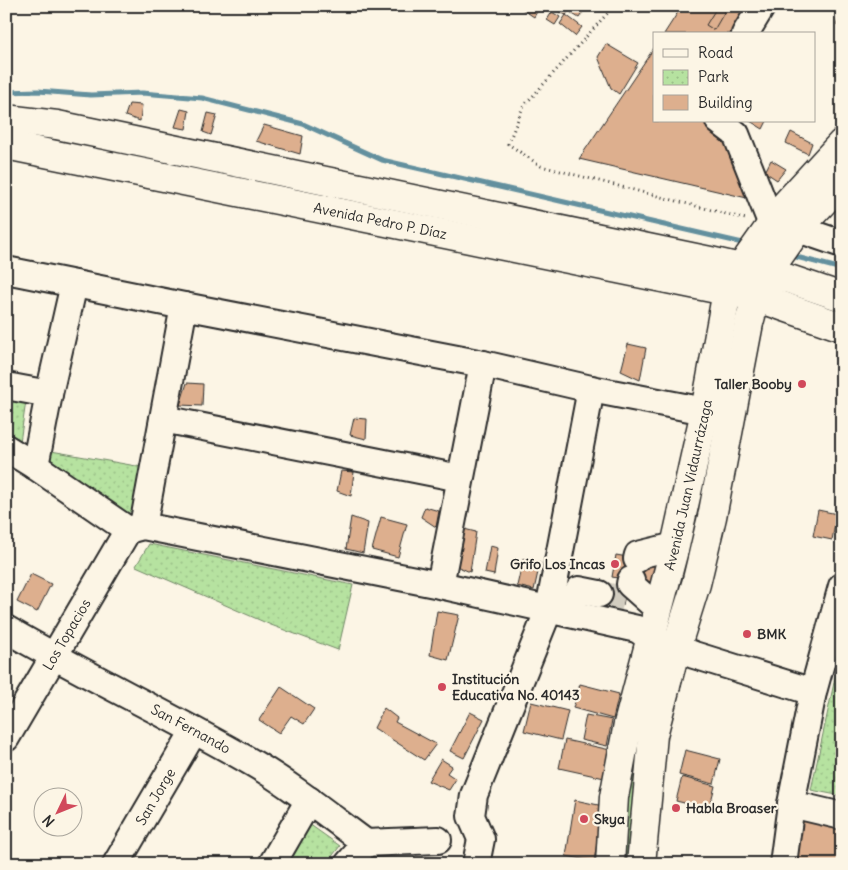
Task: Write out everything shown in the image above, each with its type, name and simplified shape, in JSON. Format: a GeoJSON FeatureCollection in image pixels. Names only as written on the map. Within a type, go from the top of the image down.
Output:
{"type":"FeatureCollection","features":[{"type":"Feature","properties":{"kind":"main road","name":"Avenida Pedro P. Díaz"},"geometry":{"type":"LineString","coordinates":[[6,119],[48,123],[400,195],[768,254]]}},
{"type":"Feature","properties":{"kind":"main road"},"geometry":{"type":"LineString","coordinates":[[42,151],[48,123]]}},
{"type":"Feature","properties":{"kind":"main road","name":"Avenida Juan Vidaurrázaga"},"geometry":{"type":"LineString","coordinates":[[641,864],[653,735],[676,648],[696,584],[712,517],[749,323],[768,254],[786,204],[842,143]]}},
{"type":"Feature","properties":{"kind":"main road","name":"Avenida Pedro P. Díaz"},"geometry":{"type":"LineString","coordinates":[[6,145],[727,291]]}},
{"type":"Feature","properties":{"kind":"main road","name":"Avenida Juan Vidaurrázaga"},"geometry":{"type":"LineString","coordinates":[[610,864],[614,798],[644,634],[658,609],[674,546],[705,411],[727,291],[842,182]]}},
{"type":"Feature","properties":{"kind":"main road"},"geometry":{"type":"LineString","coordinates":[[768,254],[789,279],[842,297]]}},
{"type":"Feature","properties":{"kind":"main road"},"geometry":{"type":"LineString","coordinates":[[768,254],[842,326]]}},
{"type":"Feature","properties":{"kind":"street"},"geometry":{"type":"LineString","coordinates":[[746,32],[762,6]]}},
{"type":"Feature","properties":{"kind":"street"},"geometry":{"type":"LineString","coordinates":[[720,122],[736,134],[768,254],[842,244]]}},
{"type":"Feature","properties":{"kind":"street"},"geometry":{"type":"LineString","coordinates":[[6,270],[483,364],[591,389],[705,411]]}},
{"type":"Feature","properties":{"kind":"street"},"geometry":{"type":"LineString","coordinates":[[36,466],[49,394],[74,284]]}},
{"type":"Feature","properties":{"kind":"street","name":"Los Topacios"},"geometry":{"type":"LineString","coordinates":[[6,738],[53,657],[135,528],[163,419],[184,306]]}},
{"type":"Feature","properties":{"kind":"street"},"geometry":{"type":"LineString","coordinates":[[440,585],[483,364]]}},
{"type":"Feature","properties":{"kind":"street"},"geometry":{"type":"LineString","coordinates":[[6,386],[49,394]]}},
{"type":"Feature","properties":{"kind":"street"},"geometry":{"type":"LineString","coordinates":[[476,864],[481,839],[471,816],[474,795],[557,611],[557,566],[591,389]]}},
{"type":"Feature","properties":{"kind":"street"},"geometry":{"type":"LineString","coordinates":[[163,419],[460,478]]}},
{"type":"Feature","properties":{"kind":"street"},"geometry":{"type":"LineString","coordinates":[[6,448],[135,528],[440,585],[557,611],[644,634],[676,648],[813,692]]}},
{"type":"Feature","properties":{"kind":"street"},"geometry":{"type":"LineString","coordinates":[[644,634],[630,584],[638,555],[674,546]]}},
{"type":"Feature","properties":{"kind":"street"},"geometry":{"type":"LineString","coordinates":[[557,566],[589,592],[557,611]]}},
{"type":"Feature","properties":{"kind":"street"},"geometry":{"type":"LineString","coordinates":[[630,584],[658,609]]}},
{"type":"Feature","properties":{"kind":"street"},"geometry":{"type":"LineString","coordinates":[[783,864],[791,804],[813,692],[842,586]]}},
{"type":"Feature","properties":{"kind":"street","name":"San Fernando"},"geometry":{"type":"LineString","coordinates":[[6,629],[53,657],[252,762],[309,800],[366,843]]}},
{"type":"Feature","properties":{"kind":"street","name":"San Jorge"},"geometry":{"type":"LineString","coordinates":[[116,864],[194,731]]}},
{"type":"Feature","properties":{"kind":"street"},"geometry":{"type":"LineString","coordinates":[[272,864],[309,800]]}},
{"type":"Feature","properties":{"kind":"street"},"geometry":{"type":"LineString","coordinates":[[791,804],[842,816]]}},
{"type":"Feature","properties":{"kind":"street"},"geometry":{"type":"LineString","coordinates":[[348,864],[366,843],[438,840]]}},
{"type":"Feature","properties":{"kind":"path"},"geometry":{"type":"LineString","coordinates":[[614,6],[523,108],[508,144],[541,166],[768,254]]}},
{"type":"Feature","properties":{"kind":"green space"},"geometry":{"type":"Polygon","coordinates":[[[6,397],[26,401],[19,449],[6,441],[6,397]]]}},
{"type":"Feature","properties":{"kind":"green space"},"geometry":{"type":"Polygon","coordinates":[[[706,447],[717,450],[676,622],[671,624],[668,622],[706,447]]]}},
{"type":"Feature","properties":{"kind":"green space"},"geometry":{"type":"Polygon","coordinates":[[[51,451],[142,467],[136,507],[127,514],[49,458],[51,451]]]}},
{"type":"Feature","properties":{"kind":"green space"},"geometry":{"type":"Polygon","coordinates":[[[149,544],[353,585],[338,650],[271,625],[136,566],[149,544]]]}},
{"type":"Feature","properties":{"kind":"green space"},"geometry":{"type":"Polygon","coordinates":[[[842,650],[842,796],[811,790],[842,650]]]}},
{"type":"Feature","properties":{"kind":"green space"},"geometry":{"type":"Polygon","coordinates":[[[650,667],[629,864],[618,864],[619,846],[650,667]]]}},
{"type":"Feature","properties":{"kind":"green space"},"geometry":{"type":"Polygon","coordinates":[[[309,824],[340,846],[326,864],[285,864],[309,824]]]}},
{"type":"Feature","properties":{"kind":"building"},"geometry":{"type":"Polygon","coordinates":[[[524,6],[540,6],[534,17],[522,9],[524,6]]]}},
{"type":"Feature","properties":{"kind":"building"},"geometry":{"type":"Polygon","coordinates":[[[556,6],[572,6],[566,15],[554,9],[556,6]]]}},
{"type":"Feature","properties":{"kind":"building"},"geometry":{"type":"Polygon","coordinates":[[[575,6],[587,6],[579,18],[571,13],[575,6]]]}},
{"type":"Feature","properties":{"kind":"building"},"geometry":{"type":"Polygon","coordinates":[[[682,6],[746,6],[731,32],[665,32],[682,6]]]}},
{"type":"Feature","properties":{"kind":"building"},"geometry":{"type":"Polygon","coordinates":[[[717,7],[725,11],[714,30],[706,25],[717,7]]]}},
{"type":"Feature","properties":{"kind":"building"},"geometry":{"type":"Polygon","coordinates":[[[552,12],[560,17],[555,25],[547,20],[552,12]]]}},
{"type":"Feature","properties":{"kind":"building"},"geometry":{"type":"Polygon","coordinates":[[[842,13],[842,29],[836,25],[842,13]]]}},
{"type":"Feature","properties":{"kind":"building"},"geometry":{"type":"Polygon","coordinates":[[[566,15],[582,27],[575,36],[560,24],[566,15]]]}},
{"type":"Feature","properties":{"kind":"building"},"geometry":{"type":"Polygon","coordinates":[[[606,44],[638,63],[619,94],[611,88],[598,57],[606,44]]]}},
{"type":"Feature","properties":{"kind":"building"},"geometry":{"type":"Polygon","coordinates":[[[653,49],[653,122],[710,122],[736,141],[747,198],[579,159],[653,49]]]}},
{"type":"Feature","properties":{"kind":"building"},"geometry":{"type":"Polygon","coordinates":[[[129,104],[142,105],[140,121],[125,116],[129,104]]]}},
{"type":"Feature","properties":{"kind":"building"},"geometry":{"type":"Polygon","coordinates":[[[181,109],[189,111],[186,129],[175,127],[181,109]]]}},
{"type":"Feature","properties":{"kind":"building"},"geometry":{"type":"Polygon","coordinates":[[[208,113],[217,115],[211,135],[203,132],[208,113]]]}},
{"type":"Feature","properties":{"kind":"building"},"geometry":{"type":"Polygon","coordinates":[[[752,122],[766,122],[763,129],[752,122]]]}},
{"type":"Feature","properties":{"kind":"building"},"geometry":{"type":"Polygon","coordinates":[[[264,125],[303,136],[300,154],[256,141],[264,125]]]}},
{"type":"Feature","properties":{"kind":"building"},"geometry":{"type":"Polygon","coordinates":[[[791,132],[812,143],[808,154],[786,143],[791,132]]]}},
{"type":"Feature","properties":{"kind":"building"},"geometry":{"type":"Polygon","coordinates":[[[771,160],[786,169],[777,180],[765,172],[771,160]]]}},
{"type":"Feature","properties":{"kind":"building"},"geometry":{"type":"Polygon","coordinates":[[[628,344],[646,348],[640,380],[621,371],[628,344]]]}},
{"type":"Feature","properties":{"kind":"building"},"geometry":{"type":"Polygon","coordinates":[[[187,383],[203,384],[202,406],[180,405],[187,383]]]}},
{"type":"Feature","properties":{"kind":"building"},"geometry":{"type":"Polygon","coordinates":[[[354,418],[367,419],[366,439],[350,435],[354,418]]]}},
{"type":"Feature","properties":{"kind":"building"},"geometry":{"type":"Polygon","coordinates":[[[341,471],[354,472],[351,496],[337,491],[341,471]]]}},
{"type":"Feature","properties":{"kind":"building"},"geometry":{"type":"Polygon","coordinates":[[[425,507],[439,511],[436,527],[421,517],[425,507]]]}},
{"type":"Feature","properties":{"kind":"building"},"geometry":{"type":"Polygon","coordinates":[[[818,510],[837,514],[832,540],[813,536],[818,510]]]}},
{"type":"Feature","properties":{"kind":"building"},"geometry":{"type":"Polygon","coordinates":[[[351,517],[368,523],[363,553],[346,549],[351,517]]]}},
{"type":"Feature","properties":{"kind":"building"},"geometry":{"type":"Polygon","coordinates":[[[381,517],[407,524],[398,557],[372,550],[381,517]]]}},
{"type":"Feature","properties":{"kind":"building"},"geometry":{"type":"Polygon","coordinates":[[[460,528],[476,532],[470,572],[454,565],[460,528]]]}},
{"type":"Feature","properties":{"kind":"building"},"geometry":{"type":"Polygon","coordinates":[[[490,546],[498,548],[494,575],[485,573],[490,546]]]}},
{"type":"Feature","properties":{"kind":"building"},"geometry":{"type":"Polygon","coordinates":[[[616,555],[656,562],[652,584],[612,577],[616,555]]]}},
{"type":"Feature","properties":{"kind":"building"},"geometry":{"type":"Polygon","coordinates":[[[523,559],[540,563],[534,590],[517,586],[523,559]]]}},
{"type":"Feature","properties":{"kind":"building"},"geometry":{"type":"Polygon","coordinates":[[[31,574],[51,584],[37,612],[17,602],[31,574]]]}},
{"type":"Feature","properties":{"kind":"building"},"geometry":{"type":"Polygon","coordinates":[[[601,585],[626,590],[623,605],[598,599],[601,585]]]}},
{"type":"Feature","properties":{"kind":"building"},"geometry":{"type":"Polygon","coordinates":[[[437,611],[459,615],[448,660],[430,655],[437,611]]]}},
{"type":"Feature","properties":{"kind":"building"},"geometry":{"type":"Polygon","coordinates":[[[580,684],[619,694],[613,719],[573,708],[580,684]]]}},
{"type":"Feature","properties":{"kind":"building"},"geometry":{"type":"Polygon","coordinates":[[[281,687],[314,709],[304,724],[291,716],[279,733],[259,720],[281,687]]]}},
{"type":"Feature","properties":{"kind":"building"},"geometry":{"type":"Polygon","coordinates":[[[531,702],[568,711],[561,740],[524,731],[531,702]]]}},
{"type":"Feature","properties":{"kind":"building"},"geometry":{"type":"Polygon","coordinates":[[[384,708],[397,718],[395,722],[436,744],[424,760],[374,728],[384,708]]]}},
{"type":"Feature","properties":{"kind":"building"},"geometry":{"type":"Polygon","coordinates":[[[470,712],[484,719],[464,758],[450,751],[470,712]]]}},
{"type":"Feature","properties":{"kind":"building"},"geometry":{"type":"Polygon","coordinates":[[[586,715],[612,720],[607,746],[581,740],[586,715]]]}},
{"type":"Feature","properties":{"kind":"building"},"geometry":{"type":"Polygon","coordinates":[[[565,740],[615,751],[609,779],[559,768],[565,740]]]}},
{"type":"Feature","properties":{"kind":"building"},"geometry":{"type":"Polygon","coordinates":[[[685,750],[720,759],[714,784],[679,775],[685,750]]]}},
{"type":"Feature","properties":{"kind":"building"},"geometry":{"type":"Polygon","coordinates":[[[441,759],[452,766],[447,773],[456,779],[449,790],[428,781],[441,759]]]}},
{"type":"Feature","properties":{"kind":"building"},"geometry":{"type":"Polygon","coordinates":[[[682,777],[715,786],[709,809],[676,801],[682,777]]]}},
{"type":"Feature","properties":{"kind":"building"},"geometry":{"type":"Polygon","coordinates":[[[575,800],[603,806],[594,861],[566,856],[575,800]]]}},
{"type":"Feature","properties":{"kind":"building"},"geometry":{"type":"Polygon","coordinates":[[[800,819],[842,828],[842,864],[795,864],[800,819]]]}},
{"type":"Feature","properties":{"kind":"waterway"},"geometry":{"type":"LineString","coordinates":[[6,92],[38,91],[91,95],[142,93],[202,98],[303,124],[382,160],[747,244]]}},
{"type":"Feature","properties":{"kind":"waterway"},"geometry":{"type":"LineString","coordinates":[[789,255],[842,269]]}},
{"type":"Feature","properties":{"kind":"tunnel"},"geometry":{"type":"LineString","coordinates":[[599,594],[624,599]]}},
{"type":"Feature","properties":{"kind":"place","name":"Taller Booby"},"geometry":{"type":"Point","coordinates":[802,384]}},
{"type":"Feature","properties":{"kind":"place","name":"Grifo Los Incas"},"geometry":{"type":"Point","coordinates":[615,564]}},
{"type":"Feature","properties":{"kind":"place","name":"BMK"},"geometry":{"type":"Point","coordinates":[747,634]}},
{"type":"Feature","properties":{"kind":"place","name":"Institución Educativa No. 40143"},"geometry":{"type":"Point","coordinates":[442,687]}},
{"type":"Feature","properties":{"kind":"place","name":"Habla Broaser"},"geometry":{"type":"Point","coordinates":[676,808]}},
{"type":"Feature","properties":{"kind":"place","name":"Skya"},"geometry":{"type":"Point","coordinates":[584,819]}}]}
